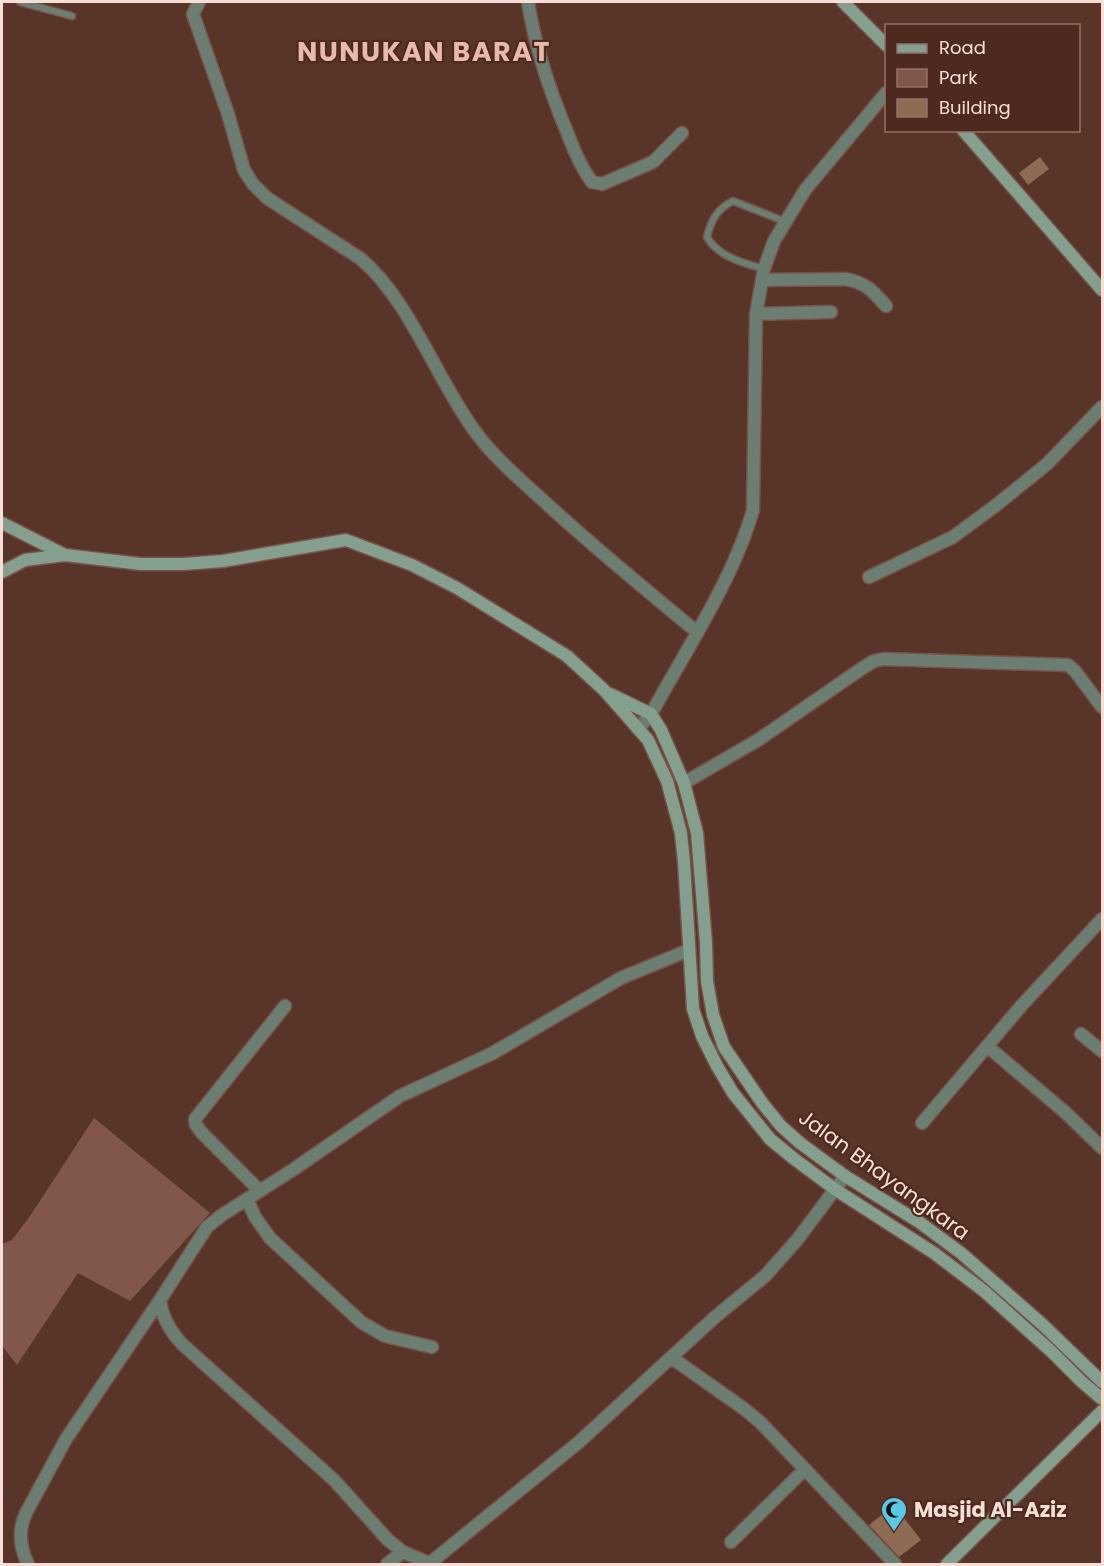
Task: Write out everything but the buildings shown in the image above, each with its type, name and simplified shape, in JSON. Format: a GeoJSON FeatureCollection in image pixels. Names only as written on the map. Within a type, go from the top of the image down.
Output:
{"type":"FeatureCollection","features":[{"type":"Feature","properties":{"kind":"main road"},"geometry":{"type":"LineString","coordinates":[[843,2],[885,44]]}},
{"type":"Feature","properties":{"kind":"main road"},"geometry":{"type":"LineString","coordinates":[[965,132],[1102,290]]}},
{"type":"Feature","properties":{"kind":"main road"},"geometry":{"type":"LineString","coordinates":[[2,523],[65,555]]}},
{"type":"Feature","properties":{"kind":"main road"},"geometry":{"type":"LineString","coordinates":[[2,572],[25,560],[65,555],[141,564],[184,564],[223,561],[346,540],[412,565],[456,588],[567,656],[604,690],[651,714]]}},
{"type":"Feature","properties":{"kind":"main road","name":"Jalan Bhayangkara"},"geometry":{"type":"LineString","coordinates":[[604,690],[648,740],[667,781],[681,833],[693,1009],[702,1036],[733,1093],[770,1139],[836,1190],[934,1253],[984,1291],[1102,1398]]}},
{"type":"Feature","properties":{"kind":"main road","name":"Jalan Bhayangkara"},"geometry":{"type":"LineString","coordinates":[[651,714],[661,730],[684,783],[697,833],[707,981],[713,1015],[724,1047],[763,1104],[781,1126],[800,1143],[845,1176],[919,1222],[961,1253],[1042,1324],[1102,1382]]}},
{"type":"Feature","properties":{"kind":"main road"},"geometry":{"type":"LineString","coordinates":[[947,1564],[1102,1411]]}},
{"type":"Feature","properties":{"kind":"street"},"geometry":{"type":"LineString","coordinates":[[199,2],[193,14],[228,114],[244,170],[254,184],[267,198],[361,259],[375,271],[474,430],[493,452],[594,547],[697,632]]}},
{"type":"Feature","properties":{"kind":"street"},"geometry":{"type":"LineString","coordinates":[[528,2],[538,53],[550,92],[571,142],[592,182],[602,184],[653,162],[682,133]]}},
{"type":"Feature","properties":{"kind":"street"},"geometry":{"type":"LineString","coordinates":[[638,729],[651,714],[731,570],[745,540],[753,510],[756,314],[763,275],[774,241],[784,221],[805,190],[885,94]]}},
{"type":"Feature","properties":{"kind":"street"},"geometry":{"type":"LineString","coordinates":[[763,275],[859,281],[866,285],[886,306]]}},
{"type":"Feature","properties":{"kind":"street"},"geometry":{"type":"LineString","coordinates":[[756,314],[831,312]]}},
{"type":"Feature","properties":{"kind":"street"},"geometry":{"type":"LineString","coordinates":[[869,577],[948,540],[978,519],[1047,464],[1102,407]]}},
{"type":"Feature","properties":{"kind":"street"},"geometry":{"type":"LineString","coordinates":[[684,783],[758,740],[873,661],[883,659],[1068,665],[1102,706]]}},
{"type":"Feature","properties":{"kind":"street"},"geometry":{"type":"LineString","coordinates":[[922,1123],[1022,1005],[1102,919]]}},
{"type":"Feature","properties":{"kind":"street"},"geometry":{"type":"LineString","coordinates":[[28,1564],[21,1547],[22,1524],[26,1513],[66,1438],[207,1227],[413,1089],[494,1053],[621,978],[689,950]]}},
{"type":"Feature","properties":{"kind":"street"},"geometry":{"type":"LineString","coordinates":[[260,1191],[202,1133],[195,1119],[285,1006]]}},
{"type":"Feature","properties":{"kind":"street"},"geometry":{"type":"LineString","coordinates":[[1081,1034],[1102,1051]]}},
{"type":"Feature","properties":{"kind":"street"},"geometry":{"type":"LineString","coordinates":[[987,1047],[1066,1113],[1102,1148]]}},
{"type":"Feature","properties":{"kind":"street"},"geometry":{"type":"LineString","coordinates":[[160,1300],[164,1319],[182,1344],[334,1480],[374,1526],[403,1552],[431,1564],[579,1442],[715,1317],[765,1275],[797,1240],[845,1176]]}},
{"type":"Feature","properties":{"kind":"street"},"geometry":{"type":"LineString","coordinates":[[247,1199],[255,1217],[270,1238],[361,1322],[385,1336],[432,1347]]}},
{"type":"Feature","properties":{"kind":"street"},"geometry":{"type":"LineString","coordinates":[[672,1358],[743,1407],[773,1435],[895,1564]]}},
{"type":"Feature","properties":{"kind":"street"},"geometry":{"type":"LineString","coordinates":[[731,1542],[805,1469]]}},
{"type":"Feature","properties":{"kind":"street"},"geometry":{"type":"LineString","coordinates":[[387,1564],[403,1552]]}},
{"type":"Feature","properties":{"kind":"lane"},"geometry":{"type":"LineString","coordinates":[[20,2],[72,16]]}},
{"type":"Feature","properties":{"kind":"lane"},"geometry":{"type":"LineString","coordinates":[[763,275],[717,250],[707,237],[711,221],[723,206],[734,201],[784,221]]}},
{"type":"Feature","properties":{"kind":"green space"},"geometry":{"type":"Polygon","coordinates":[[[94,1118],[210,1213],[130,1301],[78,1273],[17,1365],[2,1346],[2,1244],[12,1240],[30,1216],[94,1118]]]}},
{"type":"Feature","properties":{"kind":"place","name":"Masjid Al-Aziz"},"geometry":{"type":"Point","coordinates":[894,1533]}},
{"type":"Feature","properties":{"kind":"district","name":"NUNUKAN BARAT"},"geometry":{"type":"Point","coordinates":[424,52]}}]}
